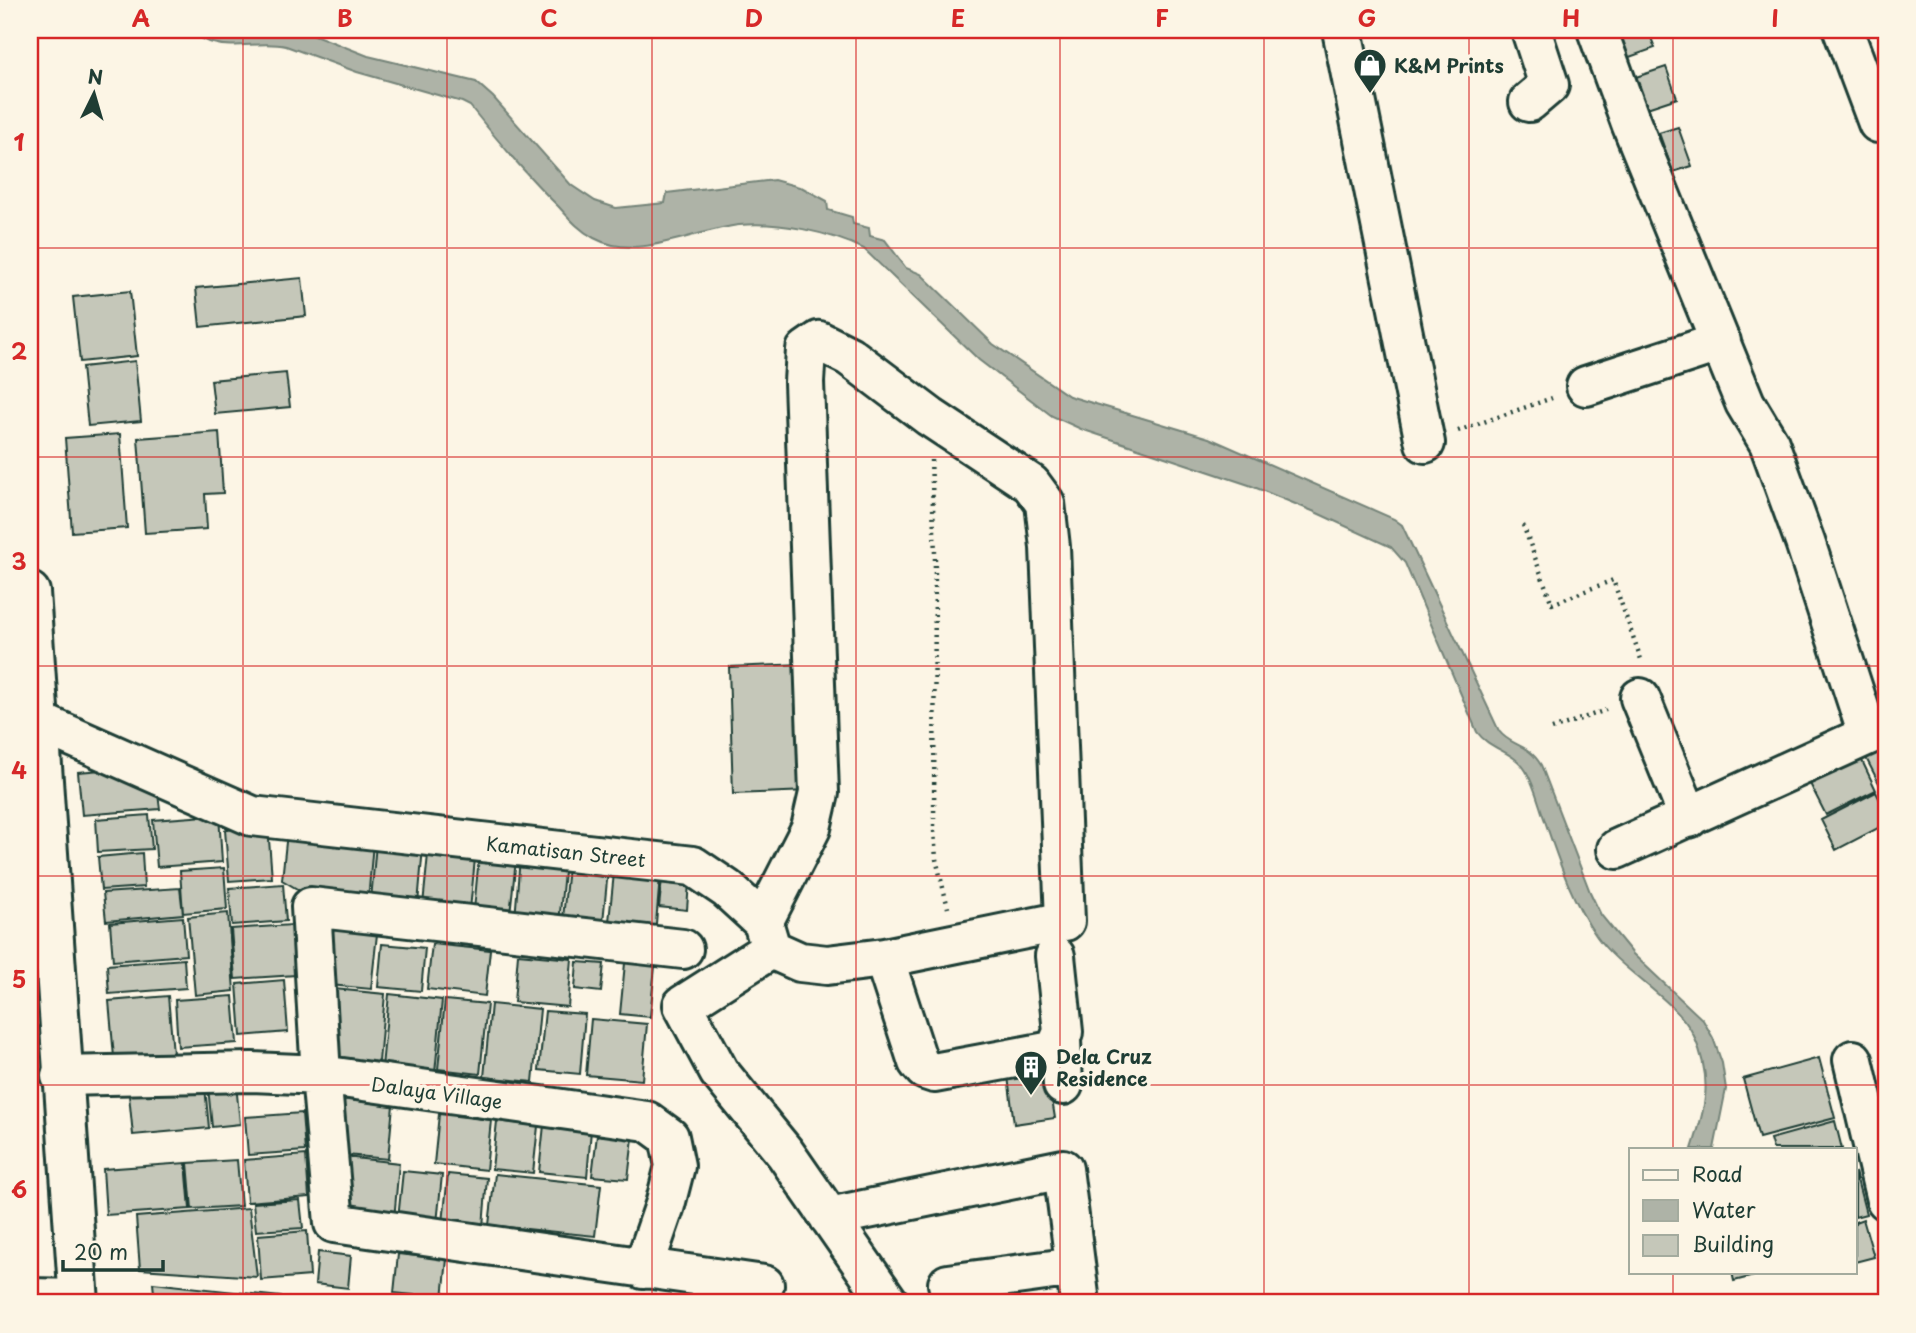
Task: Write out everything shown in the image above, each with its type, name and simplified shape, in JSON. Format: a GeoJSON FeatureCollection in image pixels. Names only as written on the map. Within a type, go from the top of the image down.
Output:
{"type":"FeatureCollection","features":[{"type":"Feature","properties":{"kind":"street"},"geometry":{"type":"LineString","coordinates":[[1342,30],[1425,443]]}},
{"type":"Feature","properties":{"kind":"street"},"geometry":{"type":"LineString","coordinates":[[1529,102],[1549,85],[1531,30]]}},
{"type":"Feature","properties":{"kind":"street"},"geometry":{"type":"LineString","coordinates":[[1597,30],[1631,122],[1745,403],[1769,443],[1877,731],[1617,849]]}},
{"type":"Feature","properties":{"kind":"street"},"geometry":{"type":"LineString","coordinates":[[1843,30],[1878,123]]}},
{"type":"Feature","properties":{"kind":"street"},"geometry":{"type":"LineString","coordinates":[[889,1303],[785,1153],[719,1072],[683,1004],[767,936],[811,828],[819,793],[804,396],[806,350],[819,341],[849,356],[930,417],[1031,484],[1045,503],[1050,547],[1063,1085]]}},
{"type":"Feature","properties":{"kind":"street"},"geometry":{"type":"LineString","coordinates":[[1586,386],[1721,342]]}},
{"type":"Feature","properties":{"kind":"street"},"geometry":{"type":"LineString","coordinates":[[30,592],[40,898],[61,1076],[78,1301],[30,1298]]}},
{"type":"Feature","properties":{"kind":"street"},"geometry":{"type":"LineString","coordinates":[[1640,698],[1689,818]]}},
{"type":"Feature","properties":{"kind":"street","name":"Kamatisan Street"},"geometry":{"type":"LineString","coordinates":[[34,720],[252,816],[693,866],[727,889],[767,936],[800,962],[827,965],[884,958],[956,943],[1060,939]]}},
{"type":"Feature","properties":{"kind":"street"},"geometry":{"type":"LineString","coordinates":[[683,949],[311,907],[321,1075],[334,1223],[764,1285]]}},
{"type":"Feature","properties":{"kind":"street"},"geometry":{"type":"LineString","coordinates":[[884,958],[918,1062],[925,1070],[944,1072],[1047,1052],[1056,1048],[1061,1040]]}},
{"type":"Feature","properties":{"kind":"street"},"geometry":{"type":"LineString","coordinates":[[1853,1060],[1886,1200]]}},
{"type":"Feature","properties":{"kind":"street","name":"Dalaya Village"},"geometry":{"type":"LineString","coordinates":[[61,1076],[252,1072],[321,1075],[647,1121],[669,1137],[675,1166],[643,1269]]}},
{"type":"Feature","properties":{"kind":"street"},"geometry":{"type":"LineString","coordinates":[[829,1217],[1063,1169],[1077,1285],[948,1284]]}},
{"type":"Feature","properties":{"kind":"path"},"geometry":{"type":"LineString","coordinates":[[1425,443],[1586,386]]}},
{"type":"Feature","properties":{"kind":"path"},"geometry":{"type":"LineString","coordinates":[[930,417],[935,553],[934,830],[936,859],[956,943]]}},
{"type":"Feature","properties":{"kind":"path"},"geometry":{"type":"LineString","coordinates":[[1523,525],[1552,604],[1613,580],[1649,683],[1640,698],[1552,729]]}},
{"type":"Feature","properties":{"kind":"water"},"geometry":{"type":"Polygon","coordinates":[[[189,30],[302,30],[368,56],[476,82],[493,97],[571,185],[595,201],[616,208],[665,203],[667,193],[774,180],[803,188],[827,201],[828,210],[852,217],[853,224],[869,228],[870,236],[885,240],[906,268],[921,274],[993,344],[1069,396],[1209,438],[1394,519],[1402,525],[1499,731],[1530,752],[1541,765],[1601,915],[1633,954],[1703,1020],[1713,1038],[1722,1063],[1726,1089],[1714,1148],[1692,1148],[1704,1106],[1705,1092],[1704,1066],[1694,1036],[1676,1011],[1607,950],[1588,924],[1567,881],[1526,771],[1515,759],[1488,743],[1477,732],[1405,563],[1391,547],[1249,485],[1081,429],[1052,416],[979,360],[864,249],[850,243],[803,229],[754,224],[722,228],[647,246],[611,245],[594,238],[574,224],[523,170],[470,106],[357,72],[286,46],[222,45],[200,38],[189,30]]]}},
{"type":"Feature","properties":{"kind":"building"},"geometry":{"type":"Polygon","coordinates":[[[1610,30],[1648,30],[1655,48],[1621,60],[1610,30]]]}},
{"type":"Feature","properties":{"kind":"building"},"geometry":{"type":"Polygon","coordinates":[[[1666,67],[1677,98],[1641,110],[1630,79],[1666,67]]]}},
{"type":"Feature","properties":{"kind":"building"},"geometry":{"type":"Polygon","coordinates":[[[1678,127],[1692,166],[1673,172],[1659,133],[1678,127]]]}},
{"type":"Feature","properties":{"kind":"building"},"geometry":{"type":"Polygon","coordinates":[[[302,278],[306,316],[200,327],[196,288],[302,278]]]}},
{"type":"Feature","properties":{"kind":"building"},"geometry":{"type":"Polygon","coordinates":[[[130,291],[137,356],[80,362],[73,297],[130,291]]]}},
{"type":"Feature","properties":{"kind":"building"},"geometry":{"type":"Polygon","coordinates":[[[135,361],[141,421],[88,426],[82,367],[135,361]]]}},
{"type":"Feature","properties":{"kind":"building"},"geometry":{"type":"Polygon","coordinates":[[[286,373],[290,407],[215,414],[211,380],[286,373]]]}},
{"type":"Feature","properties":{"kind":"building"},"geometry":{"type":"Polygon","coordinates":[[[219,432],[223,493],[205,494],[207,529],[145,533],[138,438],[219,432]]]}},
{"type":"Feature","properties":{"kind":"building"},"geometry":{"type":"Polygon","coordinates":[[[120,434],[127,528],[72,532],[65,438],[120,434]]]}},
{"type":"Feature","properties":{"kind":"building"},"geometry":{"type":"Polygon","coordinates":[[[803,664],[808,791],[733,794],[729,667],[803,664]]]}},
{"type":"Feature","properties":{"kind":"building"},"geometry":{"type":"Polygon","coordinates":[[[1855,746],[1876,790],[1826,815],[1804,772],[1855,746]]]}},
{"type":"Feature","properties":{"kind":"building"},"geometry":{"type":"Polygon","coordinates":[[[1886,746],[1886,792],[1884,793],[1865,756],[1886,746]]]}},
{"type":"Feature","properties":{"kind":"building"},"geometry":{"type":"Polygon","coordinates":[[[114,769],[158,794],[160,809],[82,815],[78,772],[114,769]]]}},
{"type":"Feature","properties":{"kind":"building"},"geometry":{"type":"Polygon","coordinates":[[[1876,792],[1886,812],[1886,824],[1836,850],[1821,820],[1876,792]]]}},
{"type":"Feature","properties":{"kind":"building"},"geometry":{"type":"Polygon","coordinates":[[[149,815],[152,849],[98,852],[96,819],[149,815]]]}},
{"type":"Feature","properties":{"kind":"building"},"geometry":{"type":"Polygon","coordinates":[[[219,815],[222,862],[157,867],[153,820],[219,815]]]}},
{"type":"Feature","properties":{"kind":"building"},"geometry":{"type":"Polygon","coordinates":[[[288,823],[374,831],[368,901],[309,896],[282,880],[288,823]]]}},
{"type":"Feature","properties":{"kind":"building"},"geometry":{"type":"Polygon","coordinates":[[[268,827],[272,878],[229,881],[225,830],[268,827]]]}},
{"type":"Feature","properties":{"kind":"building"},"geometry":{"type":"Polygon","coordinates":[[[376,843],[423,847],[418,904],[371,900],[376,843]]]}},
{"type":"Feature","properties":{"kind":"building"},"geometry":{"type":"Polygon","coordinates":[[[429,844],[476,848],[470,910],[423,905],[429,844]]]}},
{"type":"Feature","properties":{"kind":"building"},"geometry":{"type":"Polygon","coordinates":[[[142,853],[144,887],[101,890],[98,857],[142,853]]]}},
{"type":"Feature","properties":{"kind":"building"},"geometry":{"type":"Polygon","coordinates":[[[479,856],[516,860],[510,914],[474,910],[479,856]]]}},
{"type":"Feature","properties":{"kind":"building"},"geometry":{"type":"Polygon","coordinates":[[[520,857],[565,861],[559,923],[515,919],[520,857]]]}},
{"type":"Feature","properties":{"kind":"building"},"geometry":{"type":"Polygon","coordinates":[[[568,866],[608,870],[603,922],[563,919],[568,866]]]}},
{"type":"Feature","properties":{"kind":"building"},"geometry":{"type":"Polygon","coordinates":[[[224,868],[227,909],[183,913],[180,871],[224,868]]]}},
{"type":"Feature","properties":{"kind":"building"},"geometry":{"type":"Polygon","coordinates":[[[614,873],[660,877],[655,935],[608,931],[614,873]]]}},
{"type":"Feature","properties":{"kind":"building"},"geometry":{"type":"Polygon","coordinates":[[[662,879],[689,882],[687,910],[659,907],[662,879]]]}},
{"type":"Feature","properties":{"kind":"building"},"geometry":{"type":"Polygon","coordinates":[[[283,884],[286,921],[232,925],[229,888],[283,884]]]}},
{"type":"Feature","properties":{"kind":"building"},"geometry":{"type":"Polygon","coordinates":[[[180,888],[183,914],[106,921],[103,893],[180,888]]]}},
{"type":"Feature","properties":{"kind":"building"},"geometry":{"type":"Polygon","coordinates":[[[228,913],[234,991],[195,995],[188,917],[228,913]]]}},
{"type":"Feature","properties":{"kind":"building"},"geometry":{"type":"Polygon","coordinates":[[[183,917],[186,955],[113,961],[110,923],[183,917]]]}},
{"type":"Feature","properties":{"kind":"building"},"geometry":{"type":"Polygon","coordinates":[[[292,925],[296,975],[235,979],[231,929],[292,925]]]}},
{"type":"Feature","properties":{"kind":"building"},"geometry":{"type":"Polygon","coordinates":[[[326,929],[377,934],[371,989],[320,984],[326,929]]]}},
{"type":"Feature","properties":{"kind":"building"},"geometry":{"type":"Polygon","coordinates":[[[382,944],[425,948],[421,991],[378,987],[382,944]]]}},
{"type":"Feature","properties":{"kind":"building"},"geometry":{"type":"Polygon","coordinates":[[[432,944],[490,950],[485,996],[427,989],[432,944]]]}},
{"type":"Feature","properties":{"kind":"building"},"geometry":{"type":"Polygon","coordinates":[[[626,953],[656,956],[650,1017],[620,1014],[626,953]]]}},
{"type":"Feature","properties":{"kind":"building"},"geometry":{"type":"Polygon","coordinates":[[[518,954],[572,959],[568,1007],[514,1002],[518,954]]]}},
{"type":"Feature","properties":{"kind":"building"},"geometry":{"type":"Polygon","coordinates":[[[184,959],[186,988],[109,994],[107,965],[184,959]]]}},
{"type":"Feature","properties":{"kind":"building"},"geometry":{"type":"Polygon","coordinates":[[[577,962],[604,964],[601,992],[575,989],[577,962]]]}},
{"type":"Feature","properties":{"kind":"building"},"geometry":{"type":"Polygon","coordinates":[[[284,980],[288,1032],[241,1036],[237,984],[284,980]]]}},
{"type":"Feature","properties":{"kind":"building"},"geometry":{"type":"Polygon","coordinates":[[[334,989],[385,994],[379,1062],[327,1057],[334,989]]]}},
{"type":"Feature","properties":{"kind":"building"},"geometry":{"type":"Polygon","coordinates":[[[389,994],[442,1000],[435,1073],[382,1067],[389,994]]]}},
{"type":"Feature","properties":{"kind":"building"},"geometry":{"type":"Polygon","coordinates":[[[168,996],[173,1053],[114,1057],[109,1001],[168,996]]]}},
{"type":"Feature","properties":{"kind":"building"},"geometry":{"type":"Polygon","coordinates":[[[233,996],[237,1043],[178,1047],[175,1000],[233,996]]]}},
{"type":"Feature","properties":{"kind":"building"},"geometry":{"type":"Polygon","coordinates":[[[445,1000],[487,1004],[480,1074],[438,1069],[445,1000]]]}},
{"type":"Feature","properties":{"kind":"building"},"geometry":{"type":"Polygon","coordinates":[[[491,1004],[540,1009],[533,1082],[484,1077],[491,1004]]]}},
{"type":"Feature","properties":{"kind":"building"},"geometry":{"type":"Polygon","coordinates":[[[545,1011],[585,1014],[580,1074],[539,1070],[545,1011]]]}},
{"type":"Feature","properties":{"kind":"building"},"geometry":{"type":"Polygon","coordinates":[[[591,1019],[647,1024],[642,1080],[586,1075],[591,1019]]]}},
{"type":"Feature","properties":{"kind":"building"},"geometry":{"type":"Polygon","coordinates":[[[1819,1058],[1835,1118],[1759,1138],[1743,1079],[1819,1058]]]}},
{"type":"Feature","properties":{"kind":"building","name":"Dela Cruz Residence"},"geometry":{"type":"Polygon","coordinates":[[[1047,1069],[1055,1118],[1014,1124],[1008,1076],[1047,1069]]]}},
{"type":"Feature","properties":{"kind":"building"},"geometry":{"type":"Polygon","coordinates":[[[235,1074],[240,1124],[212,1127],[207,1077],[235,1074]]]}},
{"type":"Feature","properties":{"kind":"building"},"geometry":{"type":"Polygon","coordinates":[[[204,1077],[209,1128],[133,1135],[128,1085],[204,1077]]]}},
{"type":"Feature","properties":{"kind":"building"},"geometry":{"type":"Polygon","coordinates":[[[341,1099],[393,1105],[388,1159],[336,1154],[341,1099]]]}},
{"type":"Feature","properties":{"kind":"building"},"geometry":{"type":"Polygon","coordinates":[[[302,1113],[305,1151],[248,1155],[245,1117],[302,1113]]]}},
{"type":"Feature","properties":{"kind":"building"},"geometry":{"type":"Polygon","coordinates":[[[439,1114],[491,1120],[486,1170],[434,1164],[439,1114]]]}},
{"type":"Feature","properties":{"kind":"building"},"geometry":{"type":"Polygon","coordinates":[[[497,1121],[538,1126],[533,1173],[492,1169],[497,1121]]]}},
{"type":"Feature","properties":{"kind":"building"},"geometry":{"type":"Polygon","coordinates":[[[1835,1121],[1842,1148],[1773,1148],[1770,1139],[1835,1121]]]}},
{"type":"Feature","properties":{"kind":"building"},"geometry":{"type":"Polygon","coordinates":[[[544,1125],[591,1130],[587,1177],[539,1172],[544,1125]]]}},
{"type":"Feature","properties":{"kind":"building"},"geometry":{"type":"Polygon","coordinates":[[[597,1135],[633,1138],[628,1179],[592,1176],[597,1135]]]}},
{"type":"Feature","properties":{"kind":"building"},"geometry":{"type":"Polygon","coordinates":[[[306,1155],[309,1197],[247,1202],[244,1160],[306,1155]]]}},
{"type":"Feature","properties":{"kind":"building"},"geometry":{"type":"Polygon","coordinates":[[[345,1157],[399,1163],[394,1220],[339,1214],[345,1157]]]}},
{"type":"Feature","properties":{"kind":"building"},"geometry":{"type":"Polygon","coordinates":[[[237,1160],[241,1206],[192,1209],[188,1163],[237,1160]]]}},
{"type":"Feature","properties":{"kind":"building"},"geometry":{"type":"Polygon","coordinates":[[[186,1163],[190,1209],[106,1215],[103,1169],[186,1163]]]}},
{"type":"Feature","properties":{"kind":"building"},"geometry":{"type":"Polygon","coordinates":[[[403,1171],[442,1175],[437,1223],[398,1219],[403,1171]]]}},
{"type":"Feature","properties":{"kind":"building"},"geometry":{"type":"Polygon","coordinates":[[[448,1174],[487,1178],[483,1227],[443,1223],[448,1174]]]}},
{"type":"Feature","properties":{"kind":"building"},"geometry":{"type":"Polygon","coordinates":[[[495,1174],[601,1185],[595,1236],[489,1225],[495,1174]]]}},
{"type":"Feature","properties":{"kind":"building"},"geometry":{"type":"Polygon","coordinates":[[[1856,1176],[1866,1214],[1856,1217],[1856,1176]]]}},
{"type":"Feature","properties":{"kind":"building"},"geometry":{"type":"Polygon","coordinates":[[[300,1200],[303,1228],[256,1231],[253,1203],[300,1200]]]}},
{"type":"Feature","properties":{"kind":"building"},"geometry":{"type":"Polygon","coordinates":[[[249,1208],[257,1277],[140,1269],[136,1217],[249,1208]]]}},
{"type":"Feature","properties":{"kind":"building"},"geometry":{"type":"Polygon","coordinates":[[[1863,1219],[1874,1257],[1856,1262],[1856,1222],[1863,1219]]]}},
{"type":"Feature","properties":{"kind":"building"},"geometry":{"type":"Polygon","coordinates":[[[307,1231],[310,1276],[261,1280],[258,1235],[307,1231]]]}},
{"type":"Feature","properties":{"kind":"building"},"geometry":{"type":"Polygon","coordinates":[[[318,1252],[351,1256],[348,1288],[315,1284],[318,1252]]]}},
{"type":"Feature","properties":{"kind":"building"},"geometry":{"type":"Polygon","coordinates":[[[398,1254],[447,1259],[443,1298],[394,1293],[398,1254]]]}},
{"type":"Feature","properties":{"kind":"building"},"geometry":{"type":"Polygon","coordinates":[[[1732,1274],[1762,1274],[1734,1281],[1732,1274]]]}},
{"type":"Feature","properties":{"kind":"building"},"geometry":{"type":"Polygon","coordinates":[[[153,1283],[336,1303],[155,1303],[153,1283]]]}},
{"type":"Feature","properties":{"kind":"place","name":"K&M Prints"},"geometry":{"type":"Point","coordinates":[1370,95]}},
{"type":"Feature","properties":{"kind":"place","name":"Dela Cruz Residence"},"geometry":{"type":"Point","coordinates":[1031,1097]}}]}
